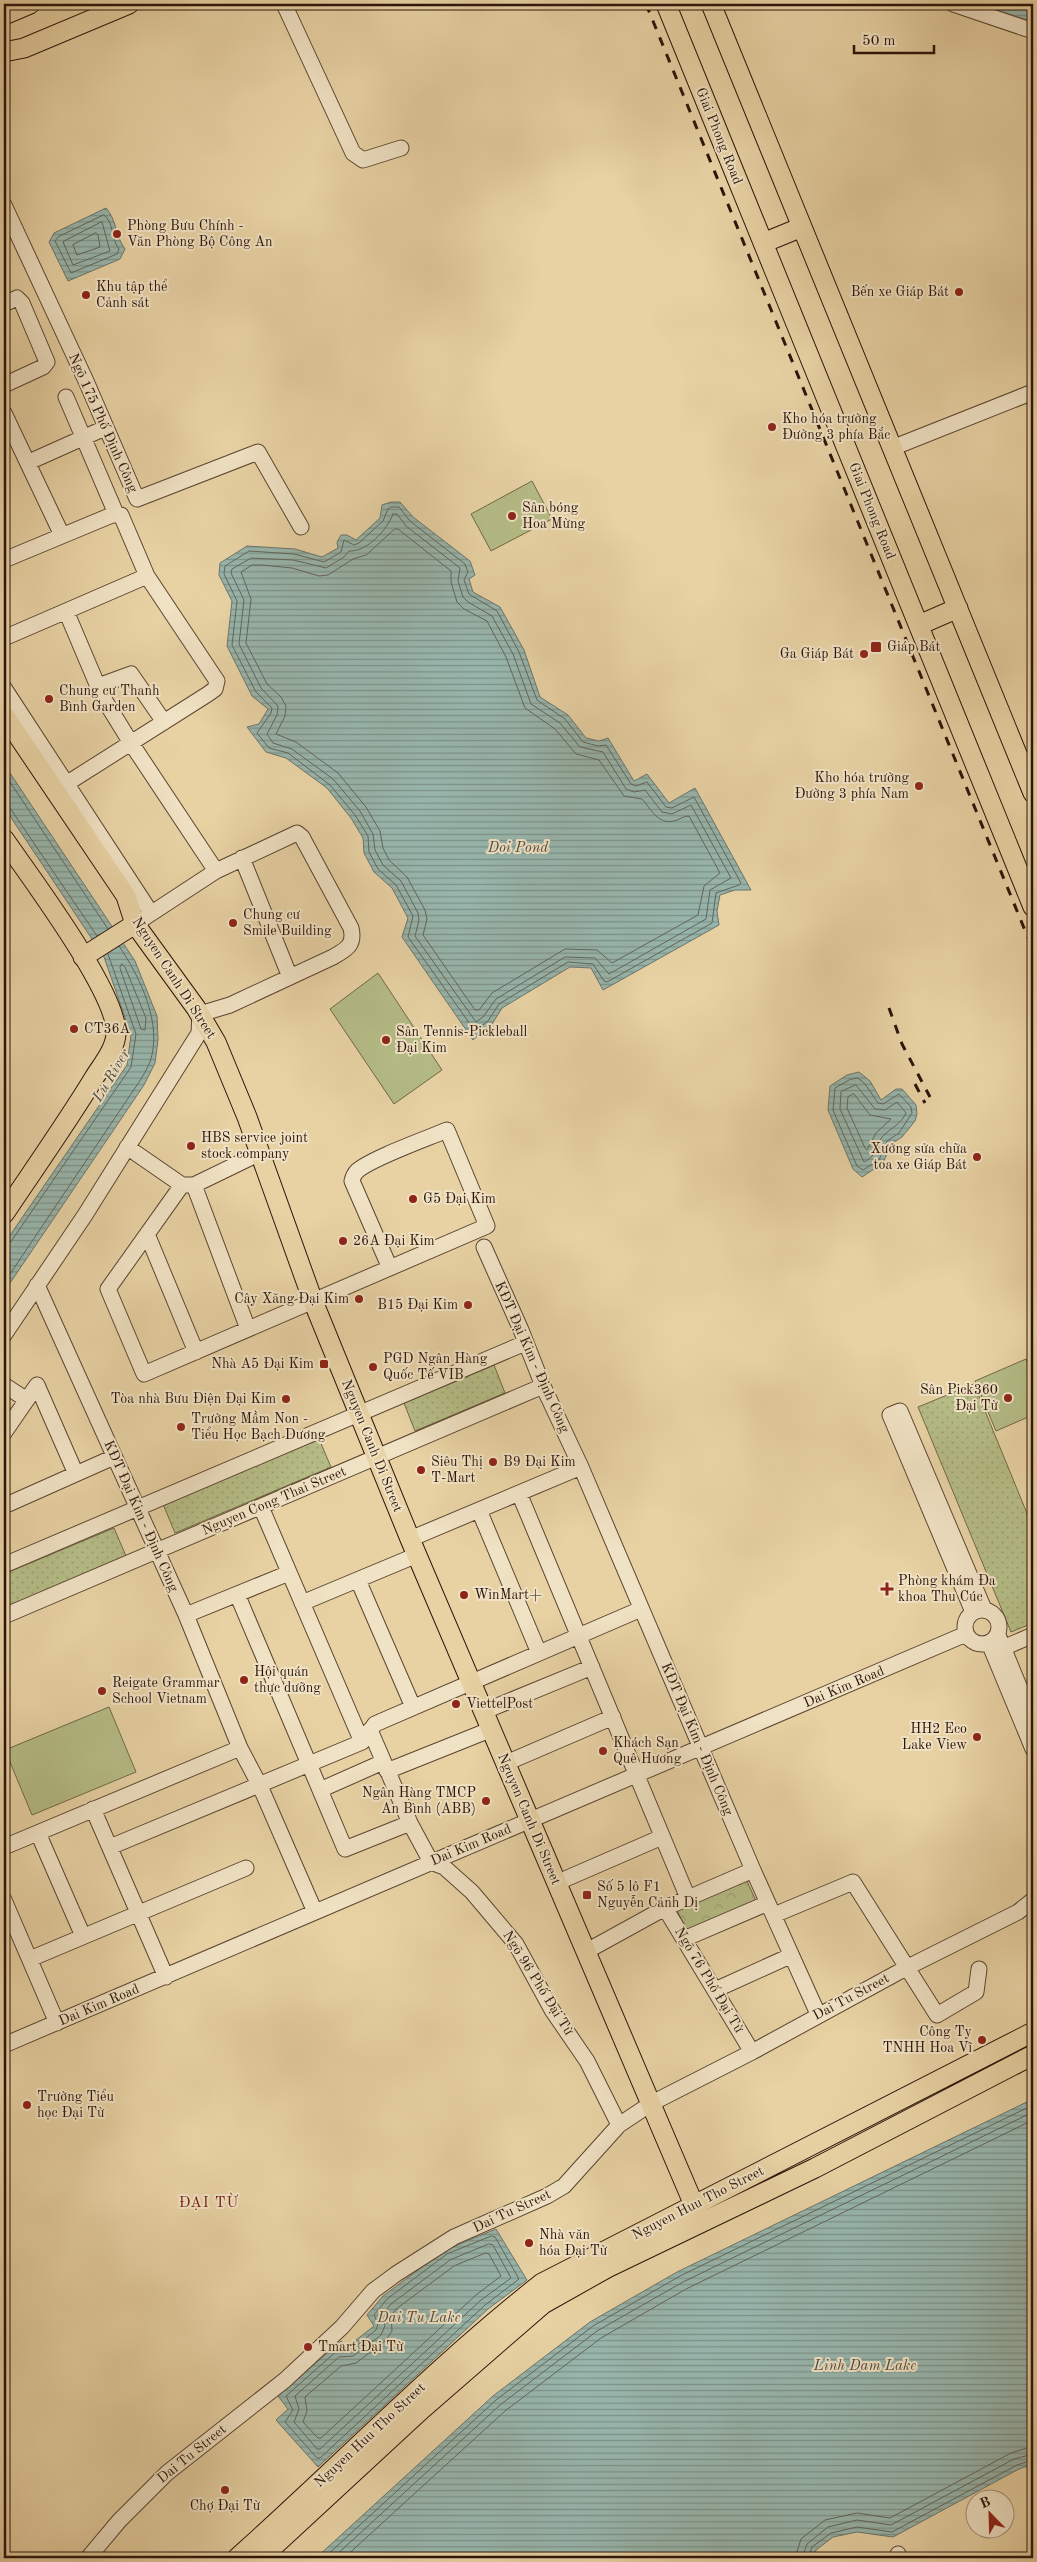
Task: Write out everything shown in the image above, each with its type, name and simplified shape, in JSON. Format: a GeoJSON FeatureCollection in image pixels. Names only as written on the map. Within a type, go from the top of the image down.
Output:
{"type":"FeatureCollection","features":[{"type":"Feature","properties":{"kind":"main road"},"geometry":{"type":"LineString","coordinates":[[4,7],[10,4]]}},
{"type":"Feature","properties":{"kind":"main road"},"geometry":{"type":"LineString","coordinates":[[4,15],[30,4]]}},
{"type":"Feature","properties":{"kind":"main road"},"geometry":{"type":"LineString","coordinates":[[4,45],[100,4]]}},
{"type":"Feature","properties":{"kind":"main road"},"geometry":{"type":"LineString","coordinates":[[4,52],[24,48],[129,4]]}},
{"type":"Feature","properties":{"kind":"main road","name":"Giai Phong Road"},"geometry":{"type":"LineString","coordinates":[[666,4],[1031,896]]}},
{"type":"Feature","properties":{"kind":"main road"},"geometry":{"type":"LineString","coordinates":[[710,4],[1033,793]]}},
{"type":"Feature","properties":{"kind":"main road"},"geometry":{"type":"LineString","coordinates":[[765,246],[803,231]]}},
{"type":"Feature","properties":{"kind":"main road"},"geometry":{"type":"LineString","coordinates":[[919,625],[958,608]]}},
{"type":"Feature","properties":{"kind":"main road","name":"Nguyen Canh Di Street"},"geometry":{"type":"LineString","coordinates":[[4,715],[126,896],[129,928],[200,1014],[216,1042],[260,1153],[313,1301],[359,1414],[585,1952],[652,2103],[694,2205]]}},
{"type":"Feature","properties":{"kind":"main road"},"geometry":{"type":"LineString","coordinates":[[4,839],[89,953],[116,1025],[115,1041],[75,1109],[4,1214]]}},
{"type":"Feature","properties":{"kind":"main road"},"geometry":{"type":"LineString","coordinates":[[89,953],[129,928]]}},
{"type":"Feature","properties":{"kind":"main road","name":"Nguyen Huu Tho Street"},"geometry":{"type":"LineString","coordinates":[[237,2558],[442,2368],[505,2312],[542,2283],[1033,2032]]}},
{"type":"Feature","properties":{"kind":"main road","name":"Nguyen Huu Tho Street"},"geometry":{"type":"LineString","coordinates":[[261,2558],[421,2410],[543,2304],[607,2268],[885,2132],[1033,2055]]}},
{"type":"Feature","properties":{"kind":"street"},"geometry":{"type":"LineString","coordinates":[[284,4],[352,153],[363,160],[401,148]]}},
{"type":"Feature","properties":{"kind":"street"},"geometry":{"type":"LineString","coordinates":[[953,4],[1033,31]]}},
{"type":"Feature","properties":{"kind":"street","name":"Ngõ 175 Phố Định Công"},"geometry":{"type":"LineString","coordinates":[[4,205],[137,499],[258,452],[301,527]]}},
{"type":"Feature","properties":{"kind":"street"},"geometry":{"type":"LineString","coordinates":[[4,304],[17,298],[22,303],[47,362],[44,367],[4,384]]}},
{"type":"Feature","properties":{"kind":"street"},"geometry":{"type":"LineString","coordinates":[[892,448],[1033,392]]}},
{"type":"Feature","properties":{"kind":"street"},"geometry":{"type":"LineString","coordinates":[[66,398],[114,509]]}},
{"type":"Feature","properties":{"kind":"street"},"geometry":{"type":"LineString","coordinates":[[4,413],[29,462],[60,532]]}},
{"type":"Feature","properties":{"kind":"street"},"geometry":{"type":"LineString","coordinates":[[29,462],[105,428]]}},
{"type":"Feature","properties":{"kind":"street"},"geometry":{"type":"LineString","coordinates":[[4,560],[112,515],[121,515],[148,576],[217,681],[215,689],[66,784]]}},
{"type":"Feature","properties":{"kind":"street"},"geometry":{"type":"LineString","coordinates":[[4,638],[148,576]]}},
{"type":"Feature","properties":{"kind":"street"},"geometry":{"type":"LineString","coordinates":[[66,611],[98,686],[130,743],[216,871]]}},
{"type":"Feature","properties":{"kind":"street"},"geometry":{"type":"LineString","coordinates":[[98,686],[131,674],[164,722]]}},
{"type":"Feature","properties":{"kind":"street"},"geometry":{"type":"LineString","coordinates":[[4,688],[151,913]]}},
{"type":"Feature","properties":{"kind":"street"},"geometry":{"type":"LineString","coordinates":[[4,1335],[199,1033],[200,1014],[230,1005],[349,948],[354,938],[351,928],[302,837],[297,834],[216,871],[129,928]]}},
{"type":"Feature","properties":{"kind":"street"},"geometry":{"type":"LineString","coordinates":[[242,858],[290,977]]}},
{"type":"Feature","properties":{"kind":"street"},"geometry":{"type":"LineString","coordinates":[[260,1153],[188,1185],[147,1234],[108,1289],[144,1374],[389,1266],[487,1226],[447,1130],[366,1166],[353,1177],[352,1182],[389,1266]]}},
{"type":"Feature","properties":{"kind":"street"},"geometry":{"type":"LineString","coordinates":[[127,1147],[188,1185],[248,1329]]}},
{"type":"Feature","properties":{"kind":"street"},"geometry":{"type":"LineString","coordinates":[[147,1234],[196,1352]]}},
{"type":"Feature","properties":{"kind":"street","name":"KĐT Đại Kim - Định Công"},"geometry":{"type":"LineString","coordinates":[[484,1247],[543,1386],[581,1467],[790,1956],[818,2014]]}},
{"type":"Feature","properties":{"kind":"street","name":"KĐT Đại Kim - Định Công"},"geometry":{"type":"LineString","coordinates":[[37,1285],[136,1508],[186,1615],[240,1748],[260,1786],[315,1912]]}},
{"type":"Feature","properties":{"kind":"street"},"geometry":{"type":"LineString","coordinates":[[4,1565],[525,1343]]}},
{"type":"Feature","properties":{"kind":"street"},"geometry":{"type":"LineString","coordinates":[[4,1433],[37,1385],[76,1474]]}},
{"type":"Feature","properties":{"kind":"street"},"geometry":{"type":"LineString","coordinates":[[4,1386],[27,1400]]}},
{"type":"Feature","properties":{"kind":"street","name":"Nguyen Cong Thai Street"},"geometry":{"type":"LineString","coordinates":[[4,1616],[543,1386]]}},
{"type":"Feature","properties":{"kind":"street"},"geometry":{"type":"LineString","coordinates":[[895,1413],[978,1611]]}},
{"type":"Feature","properties":{"kind":"street"},"geometry":{"type":"LineString","coordinates":[[4,1506],[114,1457]]}},
{"type":"Feature","properties":{"kind":"street"},"geometry":{"type":"LineString","coordinates":[[302,1603],[358,1580],[479,1510],[581,1467]]}},
{"type":"Feature","properties":{"kind":"street"},"geometry":{"type":"LineString","coordinates":[[519,1493],[688,1898]]}},
{"type":"Feature","properties":{"kind":"street"},"geometry":{"type":"LineString","coordinates":[[261,1507],[302,1603],[366,1736],[385,1766],[410,1823],[431,1862]]}},
{"type":"Feature","properties":{"kind":"street"},"geometry":{"type":"LineString","coordinates":[[479,1510],[539,1653]]}},
{"type":"Feature","properties":{"kind":"street"},"geometry":{"type":"LineString","coordinates":[[186,1615],[289,1573]]}},
{"type":"Feature","properties":{"kind":"street"},"geometry":{"type":"LineString","coordinates":[[358,1580],[414,1707]]}},
{"type":"Feature","properties":{"kind":"street"},"geometry":{"type":"LineString","coordinates":[[237,1594],[345,1848],[410,1823]]}},
{"type":"Feature","properties":{"kind":"street"},"geometry":{"type":"LineString","coordinates":[[110,1847],[310,1765],[366,1736],[374,1724],[641,1609]]}},
{"type":"Feature","properties":{"kind":"street"},"geometry":{"type":"LineString","coordinates":[[1033,1635],[997,1642],[979,1644],[966,1634],[966,1619],[978,1611],[990,1611],[998,1618],[1000,1624],[997,1642],[1033,1749]]}},
{"type":"Feature","properties":{"kind":"street","name":"Dai Kim Road"},"geometry":{"type":"LineString","coordinates":[[4,2045],[966,1634]]}},
{"type":"Feature","properties":{"kind":"street"},"geometry":{"type":"LineString","coordinates":[[997,1642],[1033,1720]]}},
{"type":"Feature","properties":{"kind":"street"},"geometry":{"type":"LineString","coordinates":[[320,1790],[385,1766],[488,1720],[592,1667]]}},
{"type":"Feature","properties":{"kind":"street"},"geometry":{"type":"LineString","coordinates":[[506,1763],[613,1717]]}},
{"type":"Feature","properties":{"kind":"street"},"geometry":{"type":"LineString","coordinates":[[4,1847],[240,1748]]}},
{"type":"Feature","properties":{"kind":"street"},"geometry":{"type":"LineString","coordinates":[[93,1809],[166,1977]]}},
{"type":"Feature","properties":{"kind":"street"},"geometry":{"type":"LineString","coordinates":[[38,1833],[83,1936]]}},
{"type":"Feature","properties":{"kind":"street"},"geometry":{"type":"LineString","coordinates":[[556,1883],[662,1837]]}},
{"type":"Feature","properties":{"kind":"street","name":"Ngõ 96 Phố Đại Từ"},"geometry":{"type":"LineString","coordinates":[[431,1862],[444,1867],[472,1892],[516,1944],[552,2010],[586,2061],[619,2125]]}},
{"type":"Feature","properties":{"kind":"street"},"geometry":{"type":"LineString","coordinates":[[30,1959],[246,1868]]}},
{"type":"Feature","properties":{"kind":"street"},"geometry":{"type":"LineString","coordinates":[[585,1952],[665,1908],[753,1870]]}},
{"type":"Feature","properties":{"kind":"street"},"geometry":{"type":"LineString","coordinates":[[684,1939],[854,1882],[937,2016],[976,1992],[979,1969]]}},
{"type":"Feature","properties":{"kind":"street","name":"Dai Tu Street"},"geometry":{"type":"LineString","coordinates":[[88,2558],[119,2521],[167,2473],[285,2380],[342,2327],[373,2291],[454,2237],[547,2196],[564,2186],[619,2125],[652,2103],[752,2052],[818,2014],[906,1968],[1018,1912],[1033,1900]]}},
{"type":"Feature","properties":{"kind":"street","name":"Ngõ 76 Phố Đại Từ"},"geometry":{"type":"LineString","coordinates":[[665,1908],[752,2052]]}},
{"type":"Feature","properties":{"kind":"street"},"geometry":{"type":"LineString","coordinates":[[6,1910],[30,1959],[57,2023]]}},
{"type":"Feature","properties":{"kind":"street"},"geometry":{"type":"LineString","coordinates":[[715,1990],[790,1956]]}},
{"type":"Feature","properties":{"kind":"street"},"geometry":{"type":"LineString","coordinates":[[694,2205],[702,2223]]}},
{"type":"Feature","properties":{"kind":"green space","name":"Sân bóng Hoa Mừng"},"geometry":{"type":"Polygon","coordinates":[[[532,481],[552,519],[491,551],[471,514],[532,481]]]}},
{"type":"Feature","properties":{"kind":"green space","name":"Sân Tennis-Pickleball Đại Kim"},"geometry":{"type":"Polygon","coordinates":[[[378,973],[442,1070],[394,1104],[330,1009],[378,973]]]}},
{"type":"Feature","properties":{"kind":"green space","name":"Sân Pick360 Đại Từ"},"geometry":{"type":"Polygon","coordinates":[[[1026,1359],[1033,1375],[1033,1415],[996,1431],[975,1381],[1026,1359]]]}},
{"type":"Feature","properties":{"kind":"green space"},"geometry":{"type":"Polygon","coordinates":[[[494,1365],[505,1393],[415,1431],[404,1403],[494,1365]]]}},
{"type":"Feature","properties":{"kind":"green space"},"geometry":{"type":"Polygon","coordinates":[[[974,1384],[1033,1528],[1033,1623],[1011,1632],[918,1407],[974,1384]]]}},
{"type":"Feature","properties":{"kind":"green space"},"geometry":{"type":"Polygon","coordinates":[[[319,1439],[331,1467],[175,1533],[163,1504],[319,1439]]]}},
{"type":"Feature","properties":{"kind":"green space"},"geometry":{"type":"Polygon","coordinates":[[[114,1528],[126,1556],[4,1608],[4,1574],[114,1528]]]}},
{"type":"Feature","properties":{"kind":"green space"},"geometry":{"type":"Polygon","coordinates":[[[109,1707],[136,1772],[32,1815],[5,1750],[109,1707]]]}},
{"type":"Feature","properties":{"kind":"green space"},"geometry":{"type":"Polygon","coordinates":[[[746,1879],[756,1901],[687,1932],[677,1910],[746,1879]]]}},
{"type":"Feature","properties":{"kind":"water"},"geometry":{"type":"Polygon","coordinates":[[[980,4],[1033,4],[1033,22],[980,4]]]}},
{"type":"Feature","properties":{"kind":"water"},"geometry":{"type":"Polygon","coordinates":[[[106,208],[110,213],[119,239],[125,249],[120,259],[68,281],[49,242],[54,233],[106,208]]]}},
{"type":"Feature","properties":{"kind":"water","name":"Doi Pond"},"geometry":{"type":"Polygon","coordinates":[[[400,502],[413,517],[470,561],[475,575],[469,579],[473,592],[500,607],[524,650],[540,697],[568,715],[586,738],[599,741],[608,738],[634,781],[647,774],[669,803],[695,788],[751,890],[735,890],[720,895],[717,911],[719,925],[603,990],[591,968],[570,967],[502,1008],[492,1024],[473,1040],[402,937],[408,918],[392,888],[374,872],[364,853],[363,838],[351,818],[327,788],[286,758],[266,752],[247,727],[259,724],[268,709],[252,696],[227,646],[232,601],[219,575],[220,563],[247,546],[295,549],[322,557],[338,548],[337,542],[341,535],[347,535],[356,540],[380,518],[382,505],[400,502]]]}},
{"type":"Feature","properties":{"kind":"water"},"geometry":{"type":"Polygon","coordinates":[[[4,764],[135,961],[157,1016],[158,1040],[155,1063],[144,1085],[4,1292],[4,1244],[127,1065],[131,1035],[104,957],[4,807],[4,764]]]}},
{"type":"Feature","properties":{"kind":"water"},"geometry":{"type":"Polygon","coordinates":[[[859,1072],[870,1081],[881,1100],[896,1089],[902,1089],[916,1105],[917,1114],[915,1121],[902,1137],[891,1144],[883,1163],[862,1177],[853,1169],[828,1110],[830,1086],[847,1075],[859,1072]]]}},
{"type":"Feature","properties":{"kind":"water","name":"Linh Dam Lake"},"geometry":{"type":"Polygon","coordinates":[[[1033,2099],[1033,2464],[1019,2469],[980,2490],[964,2490],[964,2499],[893,2537],[857,2532],[833,2537],[816,2550],[813,2558],[316,2558],[493,2396],[590,2322],[677,2272],[1033,2099]]]}},
{"type":"Feature","properties":{"kind":"water","name":"Dai Tu Lake"},"geometry":{"type":"Polygon","coordinates":[[[496,2229],[527,2280],[488,2309],[318,2467],[276,2420],[288,2409],[278,2396],[341,2341],[347,2347],[374,2326],[367,2315],[383,2296],[445,2250],[496,2229]]]}},
{"type":"Feature","properties":{"kind":"railway"},"geometry":{"type":"LineString","coordinates":[[646,4],[1033,950]]}},
{"type":"Feature","properties":{"kind":"railway"},"geometry":{"type":"LineString","coordinates":[[889,1008],[902,1044],[930,1097]]}},
{"type":"Feature","properties":{"kind":"railway"},"geometry":{"type":"LineString","coordinates":[[915,1084],[925,1103]]}},
{"type":"Feature","properties":{"kind":"place","name":"Phòng Bưu Chính - Văn Phòng Bộ Công An"},"geometry":{"type":"Point","coordinates":[117,234]}},
{"type":"Feature","properties":{"kind":"place","name":"Bến xe Giáp Bát"},"geometry":{"type":"Point","coordinates":[959,292]}},
{"type":"Feature","properties":{"kind":"place","name":"Khu tập thể Cảnh sát"},"geometry":{"type":"Point","coordinates":[86,295]}},
{"type":"Feature","properties":{"kind":"place","name":"Kho hóa trường Đường 3 phía Bắc"},"geometry":{"type":"Point","coordinates":[772,427]}},
{"type":"Feature","properties":{"kind":"place","name":"Sân bóng Hoa Mừng"},"geometry":{"type":"Point","coordinates":[512,516]}},
{"type":"Feature","properties":{"kind":"place","name":"Giáp Bát"},"geometry":{"type":"Point","coordinates":[876,647]}},
{"type":"Feature","properties":{"kind":"place","name":"Ga Giáp Bát"},"geometry":{"type":"Point","coordinates":[864,654]}},
{"type":"Feature","properties":{"kind":"place","name":"Chung cư Thanh Bình Garden"},"geometry":{"type":"Point","coordinates":[49,699]}},
{"type":"Feature","properties":{"kind":"place","name":"Kho hóa trường Đường 3 phía Nam"},"geometry":{"type":"Point","coordinates":[919,786]}},
{"type":"Feature","properties":{"kind":"place","name":"Chung cư Smile Building"},"geometry":{"type":"Point","coordinates":[233,923]}},
{"type":"Feature","properties":{"kind":"place","name":"CT36A"},"geometry":{"type":"Point","coordinates":[74,1029]}},
{"type":"Feature","properties":{"kind":"place","name":"Sân Tennis-Pickleball Đại Kim"},"geometry":{"type":"Point","coordinates":[386,1040]}},
{"type":"Feature","properties":{"kind":"place","name":"HBS service joint stock company"},"geometry":{"type":"Point","coordinates":[191,1146]}},
{"type":"Feature","properties":{"kind":"place","name":"Xưởng sửa chữa toa xe Giáp Bát"},"geometry":{"type":"Point","coordinates":[977,1157]}},
{"type":"Feature","properties":{"kind":"place","name":"G5 Đại Kim"},"geometry":{"type":"Point","coordinates":[413,1199]}},
{"type":"Feature","properties":{"kind":"place","name":"26A Đại Kim"},"geometry":{"type":"Point","coordinates":[343,1241]}},
{"type":"Feature","properties":{"kind":"place","name":"Cây Xăng Đại Kim"},"geometry":{"type":"Point","coordinates":[359,1299]}},
{"type":"Feature","properties":{"kind":"place","name":"B15 Đại Kim"},"geometry":{"type":"Point","coordinates":[468,1305]}},
{"type":"Feature","properties":{"kind":"place","name":"Nhà A5 Đại Kim"},"geometry":{"type":"Point","coordinates":[324,1364]}},
{"type":"Feature","properties":{"kind":"place","name":"PGD Ngân Hàng Quốc Tế VIB"},"geometry":{"type":"Point","coordinates":[373,1367]}},
{"type":"Feature","properties":{"kind":"place","name":"Sân Pick360 Đại Từ"},"geometry":{"type":"Point","coordinates":[1008,1398]}},
{"type":"Feature","properties":{"kind":"place","name":"Tòa nhà Bưu Điện Đại Kim"},"geometry":{"type":"Point","coordinates":[286,1399]}},
{"type":"Feature","properties":{"kind":"place","name":"Trường Mầm Non - Tiểu Học Bạch Dương"},"geometry":{"type":"Point","coordinates":[181,1427]}},
{"type":"Feature","properties":{"kind":"place","name":"B9 Đại Kim"},"geometry":{"type":"Point","coordinates":[493,1462]}},
{"type":"Feature","properties":{"kind":"place","name":"Siêu Thị T-Mart"},"geometry":{"type":"Point","coordinates":[421,1470]}},
{"type":"Feature","properties":{"kind":"place","name":"Phòng khám Đa khoa Thu Cúc"},"geometry":{"type":"Point","coordinates":[887,1589]}},
{"type":"Feature","properties":{"kind":"place","name":"WinMart+"},"geometry":{"type":"Point","coordinates":[464,1595]}},
{"type":"Feature","properties":{"kind":"place","name":"Hội quán thực dưỡng"},"geometry":{"type":"Point","coordinates":[244,1680]}},
{"type":"Feature","properties":{"kind":"place","name":"Reigate Grammar School Vietnam"},"geometry":{"type":"Point","coordinates":[102,1691]}},
{"type":"Feature","properties":{"kind":"place","name":"ViettelPost"},"geometry":{"type":"Point","coordinates":[456,1704]}},
{"type":"Feature","properties":{"kind":"place","name":"HH2 Eco Lake View"},"geometry":{"type":"Point","coordinates":[977,1737]}},
{"type":"Feature","properties":{"kind":"place","name":"Khách Sạn Quê Hương"},"geometry":{"type":"Point","coordinates":[603,1751]}},
{"type":"Feature","properties":{"kind":"place","name":"Ngân Hàng TMCP An Bình (ABB)"},"geometry":{"type":"Point","coordinates":[486,1801]}},
{"type":"Feature","properties":{"kind":"place","name":"Số 5 lô F1 Nguyễn Cảnh Dị"},"geometry":{"type":"Point","coordinates":[587,1895]}},
{"type":"Feature","properties":{"kind":"place","name":"Công Ty TNHH Hoa Vĩ"},"geometry":{"type":"Point","coordinates":[982,2040]}},
{"type":"Feature","properties":{"kind":"place","name":"Trường Tiểu học Đại Từ"},"geometry":{"type":"Point","coordinates":[27,2105]}},
{"type":"Feature","properties":{"kind":"place","name":"Nhà văn hóa Đại Từ"},"geometry":{"type":"Point","coordinates":[529,2243]}},
{"type":"Feature","properties":{"kind":"place","name":"Tmart Đại Từ"},"geometry":{"type":"Point","coordinates":[308,2347]}},
{"type":"Feature","properties":{"kind":"place","name":"Chợ Đại Từ"},"geometry":{"type":"Point","coordinates":[225,2490]}},
{"type":"Feature","properties":{"kind":"district","name":"ĐẠI TỪ"},"geometry":{"type":"Point","coordinates":[209,2203]}},
{"type":"Feature","properties":{"kind":"water label","name":"Lu River"},"geometry":{"type":"Point","coordinates":[112,1076]}}]}
